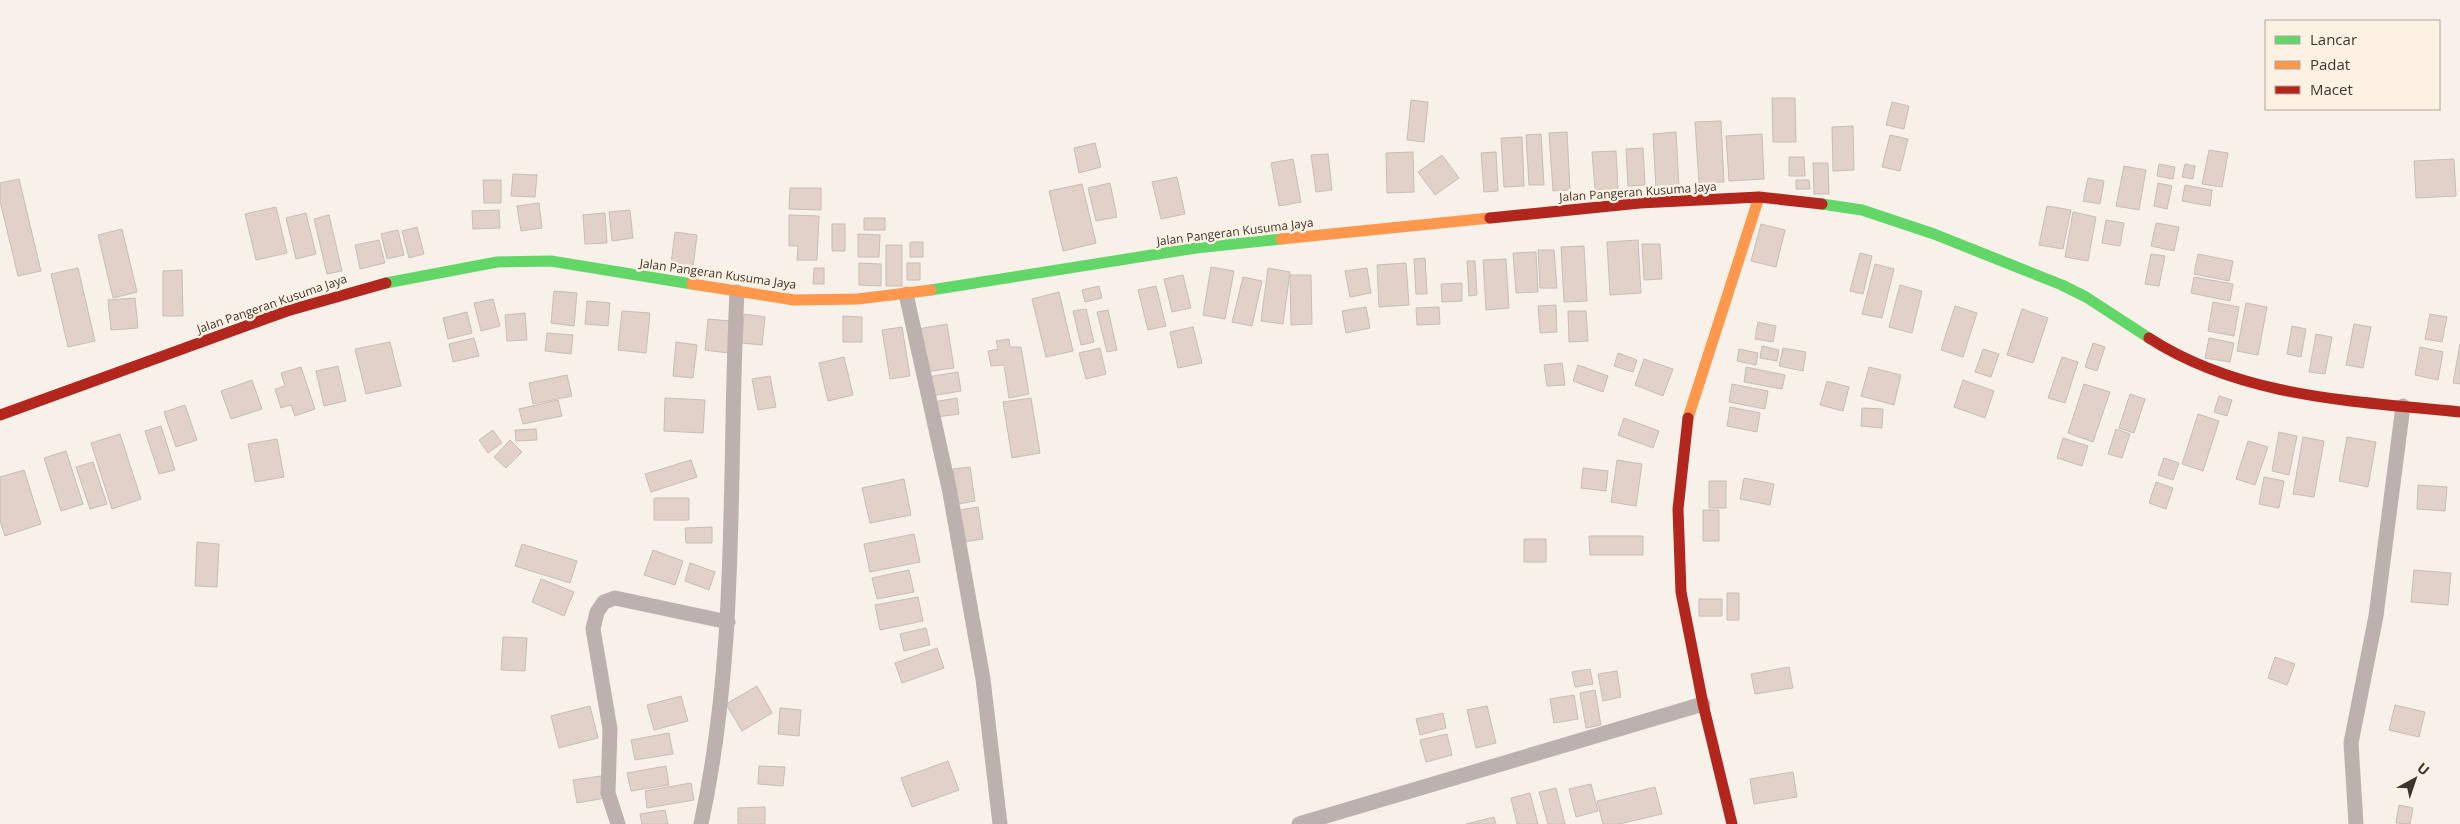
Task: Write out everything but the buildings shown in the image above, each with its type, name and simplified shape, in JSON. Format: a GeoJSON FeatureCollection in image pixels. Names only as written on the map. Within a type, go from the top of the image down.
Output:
{"type":"FeatureCollection","features":[{"type":"Feature","properties":{"kind":"street","name":"Jalan Pangeran Kusuma Jaya"},"geometry":{"type":"LineString","coordinates":[[0,415],[287,311],[400,279],[477,265],[526,260],[551,261],[737,292],[794,300],[827,300],[906,294],[968,286],[1196,248],[1640,203],[1759,197],[1792,199],[1862,210],[1934,234],[2062,285],[2086,298],[2174,354],[2222,374],[2262,386],[2321,398],[2460,412]]}},
{"type":"Feature","properties":{"kind":"street"},"geometry":{"type":"LineString","coordinates":[[1732,824],[1703,704],[1682,592],[1678,555],[1678,509],[1683,449],[1690,410],[1702,368],[1759,197]]}},
{"type":"Feature","properties":{"kind":"street"},"geometry":{"type":"LineString","coordinates":[[700,824],[718,729],[728,622],[732,545],[732,378],[737,292]]}},
{"type":"Feature","properties":{"kind":"street"},"geometry":{"type":"LineString","coordinates":[[906,294],[950,493],[983,679],[1000,824]]}},
{"type":"Feature","properties":{"kind":"street"},"geometry":{"type":"LineString","coordinates":[[2356,824],[2351,743],[2377,606],[2403,406]]}},
{"type":"Feature","properties":{"kind":"street"},"geometry":{"type":"LineString","coordinates":[[618,824],[608,793],[610,729],[593,629],[597,612],[604,602],[615,598],[728,622]]}},
{"type":"Feature","properties":{"kind":"street"},"geometry":{"type":"LineString","coordinates":[[1299,824],[1703,704]]}},
{"type":"Feature","properties":{"kind":"traffic: fast"},"geometry":{"type":"LineString","coordinates":[[1822,204],[1862,210],[1934,234],[2062,285],[2086,297],[2149,338]]}},
{"type":"Feature","properties":{"kind":"traffic: fast"},"geometry":{"type":"LineString","coordinates":[[931,290],[1196,248],[1281,239]]}},
{"type":"Feature","properties":{"kind":"traffic: fast"},"geometry":{"type":"LineString","coordinates":[[386,283],[497,262],[551,261],[692,284]]}},
{"type":"Feature","properties":{"kind":"traffic: slow"},"geometry":{"type":"LineString","coordinates":[[1688,418],[1759,197]]}},
{"type":"Feature","properties":{"kind":"traffic: slow"},"geometry":{"type":"LineString","coordinates":[[1281,239],[1490,218]]}},
{"type":"Feature","properties":{"kind":"traffic: slow"},"geometry":{"type":"LineString","coordinates":[[692,284],[794,300],[858,299],[931,290]]}},
{"type":"Feature","properties":{"kind":"traffic: jam"},"geometry":{"type":"LineString","coordinates":[[1490,218],[1640,203],[1759,197],[1822,204]]}},
{"type":"Feature","properties":{"kind":"traffic: jam"},"geometry":{"type":"LineString","coordinates":[[0,415],[287,311],[386,283]]}},
{"type":"Feature","properties":{"kind":"traffic: jam"},"geometry":{"type":"LineString","coordinates":[[2149,338],[2185,358],[2222,373],[2260,385],[2340,400],[2460,412]]}},
{"type":"Feature","properties":{"kind":"traffic: jam"},"geometry":{"type":"LineString","coordinates":[[1688,418],[1678,509],[1681,592],[1703,704],[1732,824]]}}]}
